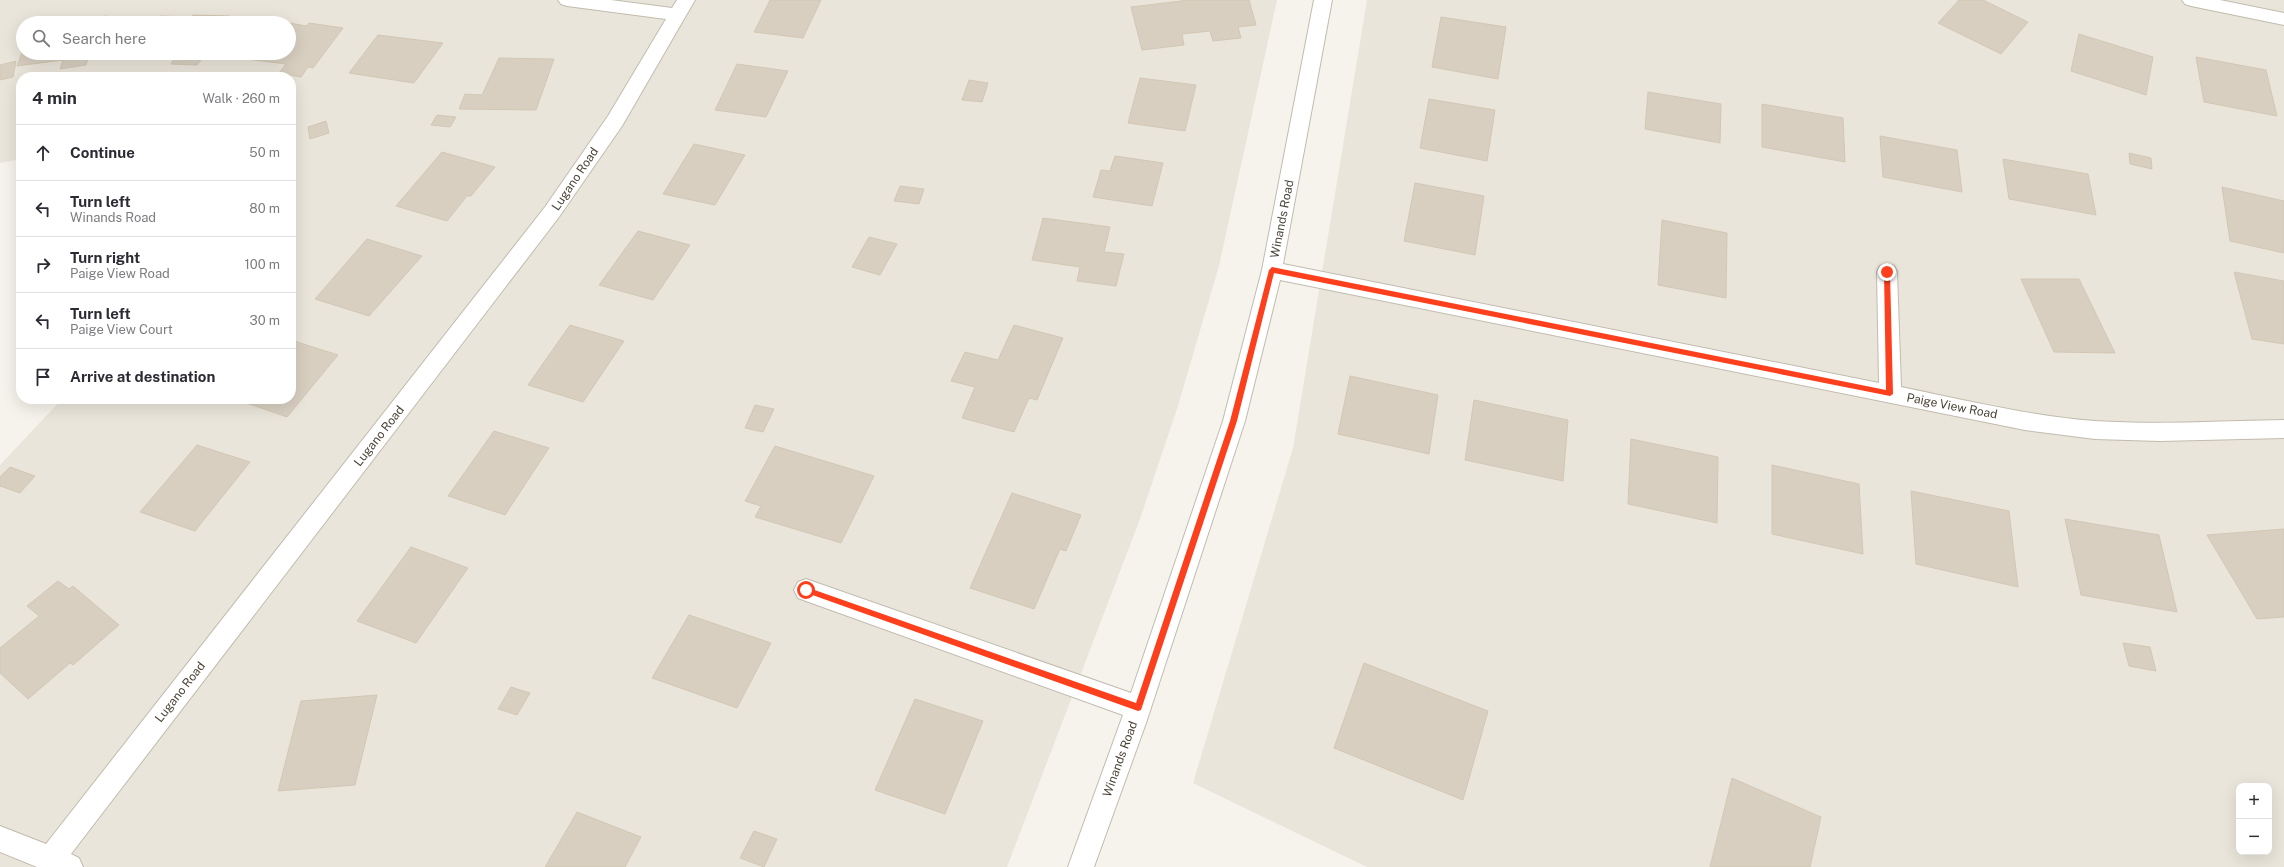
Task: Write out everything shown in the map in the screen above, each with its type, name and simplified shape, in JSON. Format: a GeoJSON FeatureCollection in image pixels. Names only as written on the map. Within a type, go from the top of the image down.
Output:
{"type":"FeatureCollection","features":[{"type":"Feature","properties":{"kind":"street"},"geometry":{"type":"LineString","coordinates":[[567,0],[682,7]]}},
{"type":"Feature","properties":{"kind":"street","name":"Winands Road"},"geometry":{"type":"LineString","coordinates":[[1081,867],[1138,708],[1234,421],[1272,270],[1323,0]]}},
{"type":"Feature","properties":{"kind":"street"},"geometry":{"type":"LineString","coordinates":[[2191,0],[2284,19]]}},
{"type":"Feature","properties":{"kind":"street","name":"Lugano Road"},"geometry":{"type":"LineString","coordinates":[[61,863],[552,212],[615,121],[682,7]]}},
{"type":"Feature","properties":{"kind":"street","name":"Paige View Road"},"geometry":{"type":"LineString","coordinates":[[1272,270],[2025,421],[2095,430],[2160,432],[2284,429]]}},
{"type":"Feature","properties":{"kind":"street"},"geometry":{"type":"LineString","coordinates":[[1887,272],[1890,394]]}},
{"type":"Feature","properties":{"kind":"street"},"geometry":{"type":"LineString","coordinates":[[806,590],[1138,708]]}},
{"type":"Feature","properties":{"kind":"street"},"geometry":{"type":"LineString","coordinates":[[0,839],[61,863]]}},
{"type":"Feature","properties":{"kind":"shaded area"},"geometry":{"type":"Polygon","coordinates":[[[0,0],[1277,0],[1219,266],[1177,409],[1140,519],[1007,867],[0,867],[0,465],[57,404],[296,404],[296,72],[16,72],[16,160],[0,163],[0,0]]]}},
{"type":"Feature","properties":{"kind":"shaded area"},"geometry":{"type":"Polygon","coordinates":[[[1367,0],[2284,0],[2284,867],[1367,867],[1193,783],[1293,448],[1367,0]]]}},
{"type":"Feature","properties":{"kind":"building"},"geometry":{"type":"Polygon","coordinates":[[[770,0],[821,0],[803,38],[754,32],[770,0]]]}},
{"type":"Feature","properties":{"kind":"building"},"geometry":{"type":"Polygon","coordinates":[[[1189,0],[1249,0],[1256,25],[1238,27],[1241,38],[1213,41],[1210,31],[1182,34],[1184,45],[1142,50],[1131,7],[1189,0]]]}},
{"type":"Feature","properties":{"kind":"building"},"geometry":{"type":"Polygon","coordinates":[[[1959,0],[1983,0],[2028,22],[2001,54],[1938,23],[1959,0]]]}},
{"type":"Feature","properties":{"kind":"building"},"geometry":{"type":"Polygon","coordinates":[[[193,15],[230,16],[192,16],[193,15]]]}},
{"type":"Feature","properties":{"kind":"building"},"geometry":{"type":"Polygon","coordinates":[[[1441,17],[1506,27],[1498,79],[1432,67],[1441,17]]]}},
{"type":"Feature","properties":{"kind":"building"},"geometry":{"type":"Polygon","coordinates":[[[309,23],[343,28],[313,68],[308,67],[301,77],[296,76],[296,72],[280,72],[286,64],[254,60],[296,60],[296,24],[307,26],[309,23]]]}},
{"type":"Feature","properties":{"kind":"building"},"geometry":{"type":"Polygon","coordinates":[[[2079,34],[2153,57],[2146,95],[2071,71],[2079,34]]]}},
{"type":"Feature","properties":{"kind":"building"},"geometry":{"type":"Polygon","coordinates":[[[378,35],[443,43],[414,83],[349,73],[378,35]]]}},
{"type":"Feature","properties":{"kind":"building"},"geometry":{"type":"Polygon","coordinates":[[[2196,57],[2266,70],[2277,116],[2204,102],[2196,57]]]}},
{"type":"Feature","properties":{"kind":"building"},"geometry":{"type":"Polygon","coordinates":[[[499,58],[554,59],[536,110],[459,109],[465,94],[482,95],[499,58]]]}},
{"type":"Feature","properties":{"kind":"building"},"geometry":{"type":"Polygon","coordinates":[[[19,60],[63,60],[17,66],[19,60]]]}},
{"type":"Feature","properties":{"kind":"building"},"geometry":{"type":"Polygon","coordinates":[[[63,60],[88,60],[86,65],[60,69],[63,60]]]}},
{"type":"Feature","properties":{"kind":"building"},"geometry":{"type":"Polygon","coordinates":[[[174,60],[201,60],[197,65],[171,64],[174,60]]]}},
{"type":"Feature","properties":{"kind":"building"},"geometry":{"type":"Polygon","coordinates":[[[16,61],[13,77],[0,80],[0,65],[16,61]]]}},
{"type":"Feature","properties":{"kind":"building"},"geometry":{"type":"Polygon","coordinates":[[[737,64],[788,71],[766,117],[715,110],[737,64]]]}},
{"type":"Feature","properties":{"kind":"building"},"geometry":{"type":"Polygon","coordinates":[[[1140,78],[1196,85],[1185,131],[1128,123],[1140,78]]]}},
{"type":"Feature","properties":{"kind":"building"},"geometry":{"type":"Polygon","coordinates":[[[969,80],[988,83],[982,102],[962,100],[969,80]]]}},
{"type":"Feature","properties":{"kind":"building"},"geometry":{"type":"Polygon","coordinates":[[[1648,92],[1721,104],[1720,143],[1645,129],[1648,92]]]}},
{"type":"Feature","properties":{"kind":"building"},"geometry":{"type":"Polygon","coordinates":[[[1429,99],[1495,110],[1487,161],[1420,148],[1429,99]]]}},
{"type":"Feature","properties":{"kind":"building"},"geometry":{"type":"Polygon","coordinates":[[[1762,104],[1843,118],[1845,162],[1762,147],[1762,104]]]}},
{"type":"Feature","properties":{"kind":"building"},"geometry":{"type":"Polygon","coordinates":[[[437,115],[456,117],[450,127],[431,125],[437,115]]]}},
{"type":"Feature","properties":{"kind":"building"},"geometry":{"type":"Polygon","coordinates":[[[326,121],[329,133],[310,139],[308,127],[326,121]]]}},
{"type":"Feature","properties":{"kind":"building"},"geometry":{"type":"Polygon","coordinates":[[[1880,136],[1957,150],[1962,192],[1883,177],[1880,136]]]}},
{"type":"Feature","properties":{"kind":"building"},"geometry":{"type":"Polygon","coordinates":[[[694,144],[745,155],[715,205],[663,194],[694,144]]]}},
{"type":"Feature","properties":{"kind":"building"},"geometry":{"type":"Polygon","coordinates":[[[442,152],[495,167],[471,196],[467,196],[447,221],[396,206],[442,152]]]}},
{"type":"Feature","properties":{"kind":"building"},"geometry":{"type":"Polygon","coordinates":[[[2129,153],[2151,158],[2152,169],[2130,164],[2129,153]]]}},
{"type":"Feature","properties":{"kind":"building"},"geometry":{"type":"Polygon","coordinates":[[[1115,156],[1163,163],[1152,206],[1093,197],[1101,170],[1110,171],[1115,156]]]}},
{"type":"Feature","properties":{"kind":"building"},"geometry":{"type":"Polygon","coordinates":[[[2003,159],[2088,174],[2096,215],[2009,199],[2003,159]]]}},
{"type":"Feature","properties":{"kind":"building"},"geometry":{"type":"Polygon","coordinates":[[[1415,183],[1484,196],[1475,255],[1404,241],[1415,183]]]}},
{"type":"Feature","properties":{"kind":"building"},"geometry":{"type":"Polygon","coordinates":[[[900,186],[924,189],[919,204],[894,201],[900,186]]]}},
{"type":"Feature","properties":{"kind":"building"},"geometry":{"type":"Polygon","coordinates":[[[2222,187],[2284,201],[2284,253],[2230,241],[2222,187]]]}},
{"type":"Feature","properties":{"kind":"building"},"geometry":{"type":"Polygon","coordinates":[[[1043,218],[1110,227],[1104,252],[1124,254],[1116,286],[1077,281],[1080,267],[1032,260],[1043,218]]]}},
{"type":"Feature","properties":{"kind":"building"},"geometry":{"type":"Polygon","coordinates":[[[1662,220],[1727,233],[1726,298],[1658,285],[1662,220]]]}},
{"type":"Feature","properties":{"kind":"building"},"geometry":{"type":"Polygon","coordinates":[[[638,231],[690,245],[653,300],[599,285],[638,231]]]}},
{"type":"Feature","properties":{"kind":"building"},"geometry":{"type":"Polygon","coordinates":[[[869,237],[897,244],[880,275],[852,267],[869,237]]]}},
{"type":"Feature","properties":{"kind":"building"},"geometry":{"type":"Polygon","coordinates":[[[367,239],[422,256],[369,316],[315,299],[367,239]]]}},
{"type":"Feature","properties":{"kind":"building"},"geometry":{"type":"Polygon","coordinates":[[[2234,272],[2284,281],[2284,344],[2252,339],[2234,272]]]}},
{"type":"Feature","properties":{"kind":"building"},"geometry":{"type":"Polygon","coordinates":[[[2021,279],[2079,279],[2115,353],[2054,352],[2021,279]]]}},
{"type":"Feature","properties":{"kind":"building"},"geometry":{"type":"Polygon","coordinates":[[[570,325],[624,341],[583,402],[528,385],[570,325]]]}},
{"type":"Feature","properties":{"kind":"building"},"geometry":{"type":"Polygon","coordinates":[[[1014,325],[1063,338],[1037,400],[1029,398],[1014,432],[962,418],[975,387],[951,381],[965,352],[998,360],[1014,325]]]}},
{"type":"Feature","properties":{"kind":"building"},"geometry":{"type":"Polygon","coordinates":[[[296,342],[338,355],[287,417],[249,404],[296,404],[296,342]]]}},
{"type":"Feature","properties":{"kind":"building"},"geometry":{"type":"Polygon","coordinates":[[[1350,376],[1438,395],[1429,454],[1338,434],[1350,376]]]}},
{"type":"Feature","properties":{"kind":"building"},"geometry":{"type":"Polygon","coordinates":[[[1474,400],[1568,420],[1563,481],[1465,460],[1474,400]]]}},
{"type":"Feature","properties":{"kind":"building"},"geometry":{"type":"Polygon","coordinates":[[[755,405],[774,409],[763,432],[745,428],[755,405]]]}},
{"type":"Feature","properties":{"kind":"building"},"geometry":{"type":"Polygon","coordinates":[[[494,431],[549,448],[505,515],[448,496],[494,431]]]}},
{"type":"Feature","properties":{"kind":"building"},"geometry":{"type":"Polygon","coordinates":[[[1631,439],[1718,457],[1717,523],[1628,504],[1631,439]]]}},
{"type":"Feature","properties":{"kind":"building"},"geometry":{"type":"Polygon","coordinates":[[[197,445],[250,462],[195,531],[140,512],[197,445]]]}},
{"type":"Feature","properties":{"kind":"building"},"geometry":{"type":"Polygon","coordinates":[[[775,446],[874,476],[841,543],[755,517],[761,506],[745,501],[775,446]]]}},
{"type":"Feature","properties":{"kind":"building"},"geometry":{"type":"Polygon","coordinates":[[[1772,465],[1859,484],[1863,554],[1772,534],[1772,465]]]}},
{"type":"Feature","properties":{"kind":"building"},"geometry":{"type":"Polygon","coordinates":[[[10,467],[35,476],[20,493],[0,486],[0,477],[10,467]]]}},
{"type":"Feature","properties":{"kind":"building"},"geometry":{"type":"Polygon","coordinates":[[[1911,491],[2009,511],[2018,587],[1916,564],[1911,491]]]}},
{"type":"Feature","properties":{"kind":"building"},"geometry":{"type":"Polygon","coordinates":[[[1012,493],[1081,515],[1066,551],[1060,549],[1034,609],[970,588],[1012,493]]]}},
{"type":"Feature","properties":{"kind":"building"},"geometry":{"type":"Polygon","coordinates":[[[2065,519],[2159,535],[2177,612],[2081,595],[2065,519]]]}},
{"type":"Feature","properties":{"kind":"building"},"geometry":{"type":"Polygon","coordinates":[[[2284,529],[2284,617],[2257,619],[2207,535],[2284,529]]]}},
{"type":"Feature","properties":{"kind":"building"},"geometry":{"type":"Polygon","coordinates":[[[411,547],[468,568],[416,643],[357,621],[411,547]]]}},
{"type":"Feature","properties":{"kind":"building"},"geometry":{"type":"Polygon","coordinates":[[[58,581],[69,589],[73,586],[119,625],[73,665],[70,663],[28,699],[0,673],[0,648],[39,616],[27,606],[58,581]]]}},
{"type":"Feature","properties":{"kind":"building"},"geometry":{"type":"Polygon","coordinates":[[[689,615],[771,643],[737,708],[652,678],[689,615]]]}},
{"type":"Feature","properties":{"kind":"building"},"geometry":{"type":"Polygon","coordinates":[[[2123,643],[2150,647],[2156,671],[2129,666],[2123,643]]]}},
{"type":"Feature","properties":{"kind":"building"},"geometry":{"type":"Polygon","coordinates":[[[1364,663],[1488,711],[1463,800],[1334,748],[1364,663]]]}},
{"type":"Feature","properties":{"kind":"building"},"geometry":{"type":"Polygon","coordinates":[[[511,687],[530,693],[517,715],[498,709],[511,687]]]}},
{"type":"Feature","properties":{"kind":"building"},"geometry":{"type":"Polygon","coordinates":[[[377,695],[355,785],[278,791],[301,701],[377,695]]]}},
{"type":"Feature","properties":{"kind":"building"},"geometry":{"type":"Polygon","coordinates":[[[915,699],[983,721],[945,814],[875,790],[915,699]]]}},
{"type":"Feature","properties":{"kind":"building"},"geometry":{"type":"Polygon","coordinates":[[[1732,778],[1821,817],[1810,867],[1710,867],[1732,778]]]}},
{"type":"Feature","properties":{"kind":"building"},"geometry":{"type":"Polygon","coordinates":[[[577,812],[641,837],[625,867],[545,867],[577,812]]]}},
{"type":"Feature","properties":{"kind":"building"},"geometry":{"type":"Polygon","coordinates":[[[754,831],[777,839],[764,867],[740,858],[754,831]]]}},
{"type":"Feature","properties":{"kind":"route"},"geometry":{"type":"LineString","coordinates":[[806,590],[1138,708],[1234,421],[1272,270],[1890,394],[1887,272]]}}]}
